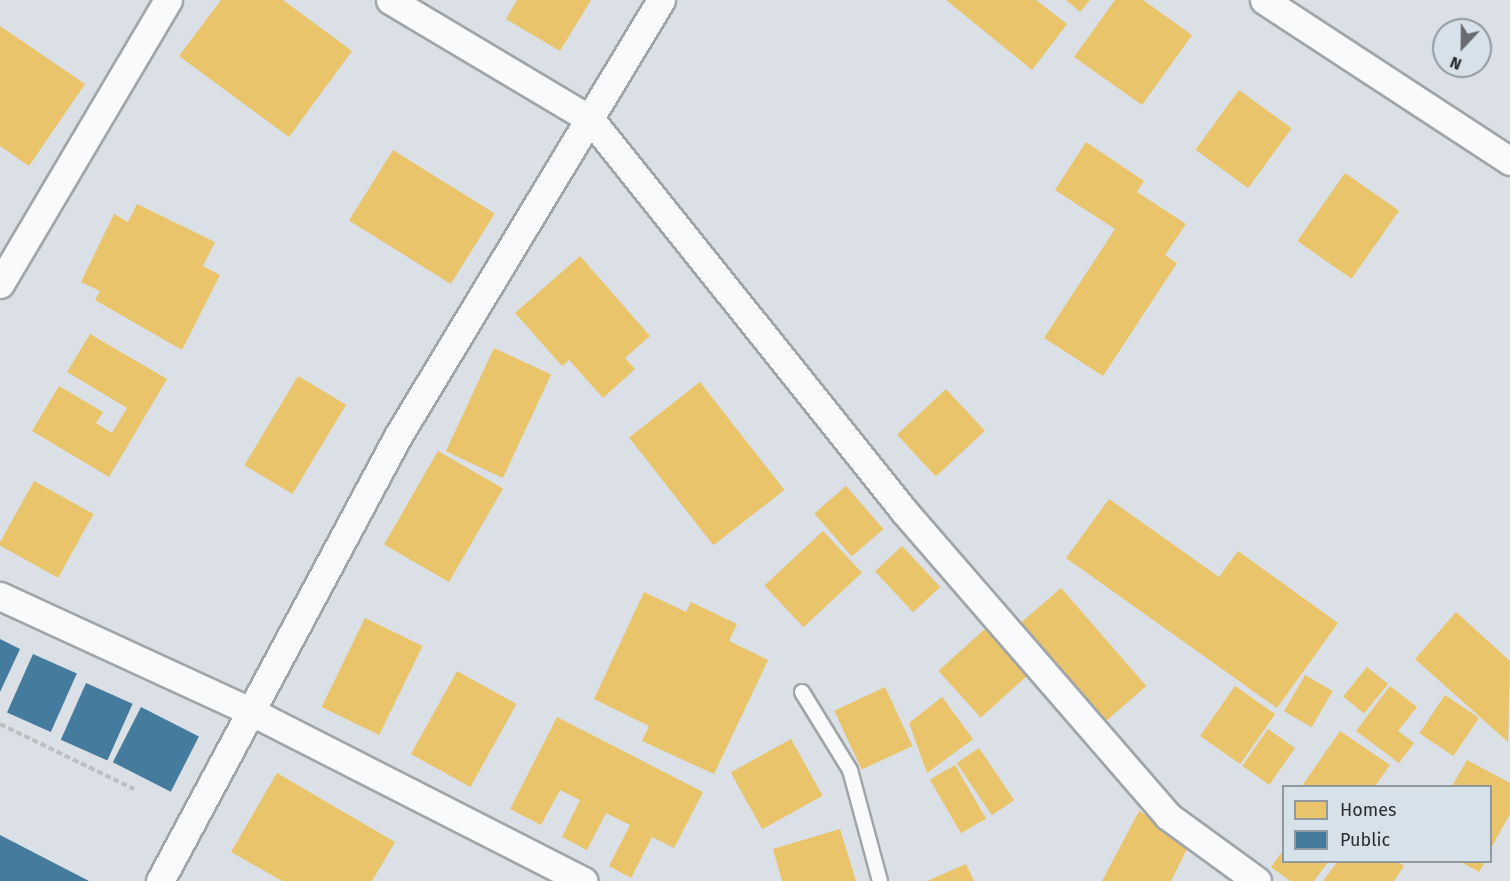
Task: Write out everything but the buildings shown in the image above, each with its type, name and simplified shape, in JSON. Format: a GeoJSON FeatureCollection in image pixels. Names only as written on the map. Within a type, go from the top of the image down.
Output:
{"type":"FeatureCollection","features":[{"type":"Feature","properties":{"kind":"street"},"geometry":{"type":"LineString","coordinates":[[0,284],[168,0]]}},
{"type":"Feature","properties":{"kind":"street"},"geometry":{"type":"LineString","coordinates":[[390,0],[591,120],[904,511],[1168,816],[1257,881]]}},
{"type":"Feature","properties":{"kind":"street"},"geometry":{"type":"LineString","coordinates":[[160,881],[398,436],[591,120],[661,0]]}},
{"type":"Feature","properties":{"kind":"street"},"geometry":{"type":"LineString","coordinates":[[1264,0],[1510,161]]}},
{"type":"Feature","properties":{"kind":"street"},"geometry":{"type":"LineString","coordinates":[[0,596],[252,712],[583,881]]}},
{"type":"Feature","properties":{"kind":"lane"},"geometry":{"type":"LineString","coordinates":[[802,692],[850,770],[880,881]]}},
{"type":"Feature","properties":{"kind":"path"},"geometry":{"type":"LineString","coordinates":[[0,724],[134,789]]}}]}
